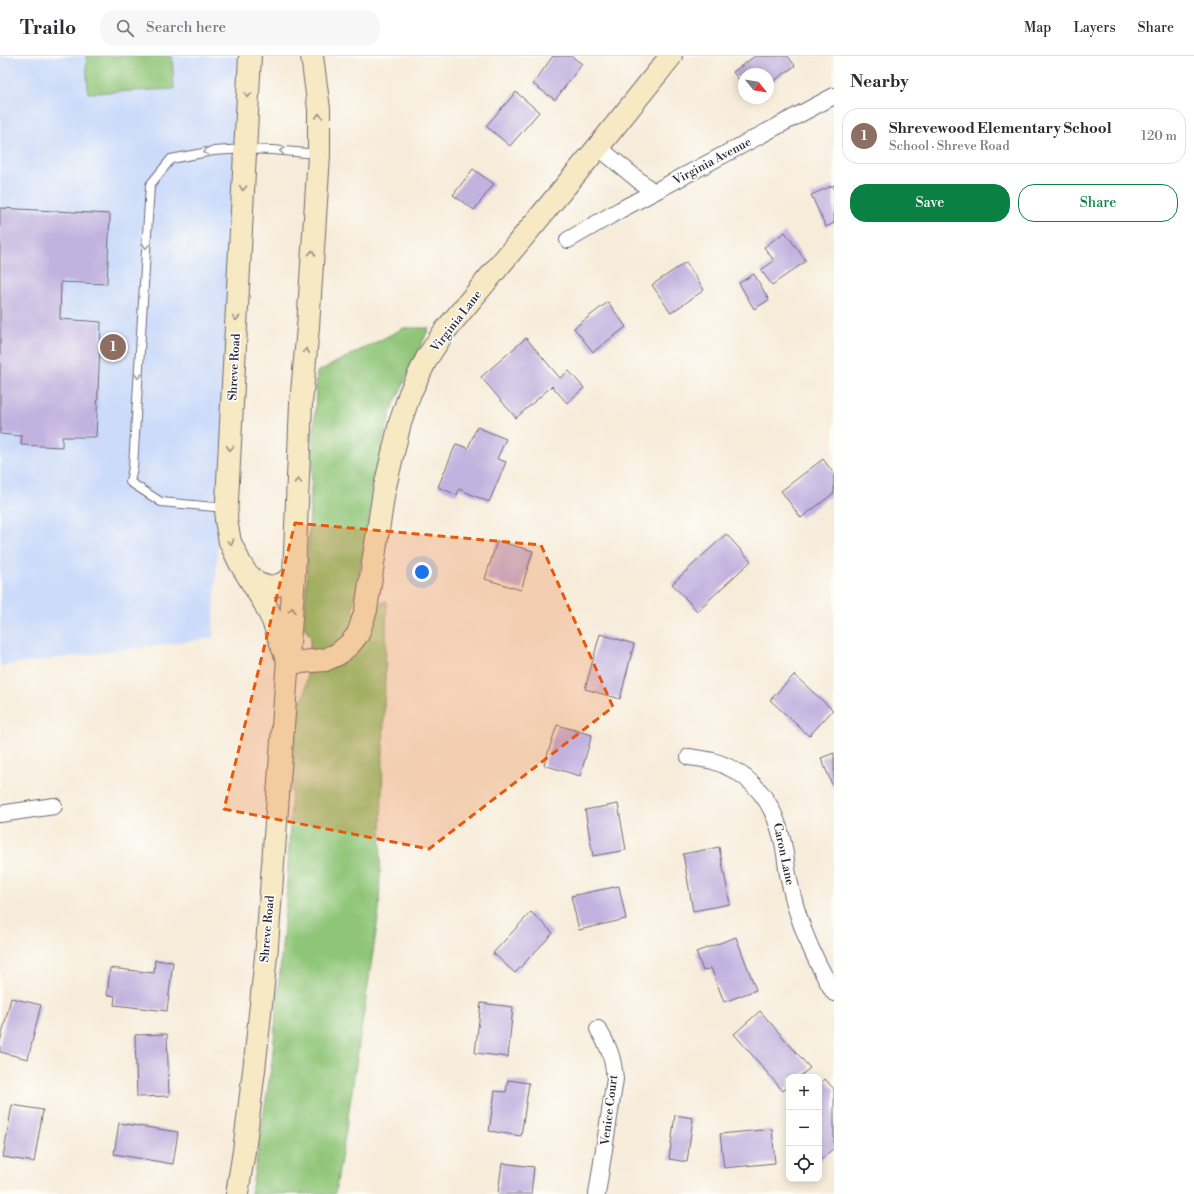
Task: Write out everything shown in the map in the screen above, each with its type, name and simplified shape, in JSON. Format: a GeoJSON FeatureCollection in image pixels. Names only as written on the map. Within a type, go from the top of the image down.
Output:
{"type":"FeatureCollection","features":[{"type":"Feature","properties":{"kind":"main road","name":"Shreve Road"},"geometry":{"type":"LineString","coordinates":[[250,56],[226,520],[230,542],[240,563],[265,604],[273,621],[288,663]]}},
{"type":"Feature","properties":{"kind":"main road","name":"Shreve Road"},"geometry":{"type":"LineString","coordinates":[[237,1194],[255,1062],[267,946],[294,576],[301,403],[308,327],[319,155],[319,109],[312,56]]}},
{"type":"Feature","properties":{"kind":"main road","name":"Virginia Lane"},"geometry":{"type":"LineString","coordinates":[[288,663],[326,660],[338,654],[350,644],[358,634],[366,610],[384,491],[400,423],[410,393],[427,358],[444,332],[598,147],[671,56]]}},
{"type":"Feature","properties":{"kind":"main road"},"geometry":{"type":"LineString","coordinates":[[246,573],[258,583],[273,586],[286,583],[294,576]]}},
{"type":"Feature","properties":{"kind":"street","name":"Virginia Avenue"},"geometry":{"type":"LineString","coordinates":[[568,240],[620,210],[834,96]]}},
{"type":"Feature","properties":{"kind":"street"},"geometry":{"type":"LineString","coordinates":[[598,147],[654,192]]}},
{"type":"Feature","properties":{"kind":"street","name":"Caron Lane"},"geometry":{"type":"LineString","coordinates":[[688,757],[711,761],[733,769],[751,783],[765,798],[777,819],[783,840],[790,883],[802,927],[819,968],[834,993]]}},
{"type":"Feature","properties":{"kind":"street"},"geometry":{"type":"LineString","coordinates":[[0,814],[54,806]]}},
{"type":"Feature","properties":{"kind":"street","name":"Venice Court"},"geometry":{"type":"LineString","coordinates":[[597,1194],[615,1079],[613,1060],[607,1044],[598,1029]]}},
{"type":"Feature","properties":{"kind":"lane"},"geometry":{"type":"LineString","coordinates":[[226,508],[161,502],[130,482],[133,467],[150,185],[171,160],[213,151],[245,149],[272,150],[319,155]]}},
{"type":"Feature","properties":{"kind":"highlighted area"},"geometry":{"type":"Polygon","coordinates":[[[295,523],[541,545],[613,707],[429,849],[224,809],[295,523]]]}},
{"type":"Feature","properties":{"kind":"shaded area"},"geometry":{"type":"Polygon","coordinates":[[[0,56],[240,56],[213,638],[0,666],[0,56]]]}},
{"type":"Feature","properties":{"kind":"green space"},"geometry":{"type":"Polygon","coordinates":[[[86,56],[172,56],[174,89],[88,93],[86,56]]]}},
{"type":"Feature","properties":{"kind":"green space"},"geometry":{"type":"Polygon","coordinates":[[[404,328],[429,328],[391,411],[382,445],[352,613],[387,601],[379,912],[335,1194],[251,1194],[272,1062],[286,902],[296,708],[305,693],[311,637],[304,627],[317,372],[404,328]]]}},
{"type":"Feature","properties":{"kind":"building"},"geometry":{"type":"Polygon","coordinates":[[[553,56],[571,56],[582,64],[555,100],[533,84],[553,56]]]}},
{"type":"Feature","properties":{"kind":"building"},"geometry":{"type":"Polygon","coordinates":[[[755,56],[788,56],[795,66],[774,81],[774,68],[738,68],[755,56]]]}},
{"type":"Feature","properties":{"kind":"building"},"geometry":{"type":"Polygon","coordinates":[[[738,68],[738,78],[733,72],[738,68]]]}},
{"type":"Feature","properties":{"kind":"building"},"geometry":{"type":"Polygon","coordinates":[[[516,92],[539,112],[510,146],[486,126],[516,92]]]}},
{"type":"Feature","properties":{"kind":"building"},"geometry":{"type":"Polygon","coordinates":[[[473,169],[494,184],[474,210],[453,195],[473,169]]]}},
{"type":"Feature","properties":{"kind":"building"},"geometry":{"type":"Polygon","coordinates":[[[834,185],[834,223],[826,227],[811,195],[834,185]]]}},
{"type":"Feature","properties":{"kind":"building"},"geometry":{"type":"Polygon","coordinates":[[[0,208],[110,214],[107,284],[61,282],[60,319],[101,322],[96,437],[62,437],[62,447],[21,445],[22,436],[0,434],[0,208]]]}},
{"type":"Feature","properties":{"kind":"building"},"geometry":{"type":"Polygon","coordinates":[[[785,232],[806,261],[772,285],[761,270],[774,261],[764,247],[785,232]]]}},
{"type":"Feature","properties":{"kind":"building"},"geometry":{"type":"Polygon","coordinates":[[[686,262],[704,290],[671,313],[652,285],[686,262]]]}},
{"type":"Feature","properties":{"kind":"building"},"geometry":{"type":"Polygon","coordinates":[[[754,274],[769,300],[754,309],[739,283],[754,274]]]}},
{"type":"Feature","properties":{"kind":"building"},"geometry":{"type":"Polygon","coordinates":[[[608,302],[626,327],[593,352],[574,328],[608,302]]]}},
{"type":"Feature","properties":{"kind":"building"},"geometry":{"type":"Polygon","coordinates":[[[526,338],[560,378],[569,371],[584,388],[567,403],[552,386],[516,418],[481,377],[526,338]]]}},
{"type":"Feature","properties":{"kind":"building"},"geometry":{"type":"Polygon","coordinates":[[[477,427],[506,439],[497,459],[506,462],[489,502],[459,489],[457,495],[438,487],[456,444],[468,448],[477,427]]]}},
{"type":"Feature","properties":{"kind":"building"},"geometry":{"type":"Polygon","coordinates":[[[823,459],[834,474],[834,493],[801,518],[781,491],[823,459]]]}},
{"type":"Feature","properties":{"kind":"building"},"geometry":{"type":"Polygon","coordinates":[[[726,534],[751,561],[697,611],[672,584],[726,534]]]}},
{"type":"Feature","properties":{"kind":"building"},"geometry":{"type":"Polygon","coordinates":[[[497,541],[533,551],[521,590],[485,579],[497,541]]]}},
{"type":"Feature","properties":{"kind":"building"},"geometry":{"type":"Polygon","coordinates":[[[600,634],[634,644],[620,699],[585,689],[600,634]]]}},
{"type":"Feature","properties":{"kind":"building"},"geometry":{"type":"Polygon","coordinates":[[[794,675],[833,710],[809,736],[770,700],[794,675]]]}},
{"type":"Feature","properties":{"kind":"building"},"geometry":{"type":"Polygon","coordinates":[[[557,725],[592,735],[580,776],[544,765],[557,725]]]}},
{"type":"Feature","properties":{"kind":"building"},"geometry":{"type":"Polygon","coordinates":[[[834,753],[834,789],[821,758],[834,753]]]}},
{"type":"Feature","properties":{"kind":"building"},"geometry":{"type":"Polygon","coordinates":[[[618,804],[626,850],[593,856],[585,810],[618,804]]]}},
{"type":"Feature","properties":{"kind":"building"},"geometry":{"type":"Polygon","coordinates":[[[719,847],[730,904],[693,911],[683,854],[719,847]]]}},
{"type":"Feature","properties":{"kind":"building"},"geometry":{"type":"Polygon","coordinates":[[[619,886],[626,919],[579,930],[571,896],[619,886]]]}},
{"type":"Feature","properties":{"kind":"building"},"geometry":{"type":"Polygon","coordinates":[[[531,912],[553,933],[515,973],[493,953],[531,912]]]}},
{"type":"Feature","properties":{"kind":"building"},"geometry":{"type":"Polygon","coordinates":[[[736,937],[756,990],[724,1002],[711,968],[703,971],[696,952],[736,937]]]}},
{"type":"Feature","properties":{"kind":"building"},"geometry":{"type":"Polygon","coordinates":[[[155,960],[173,962],[167,1011],[114,1005],[115,996],[107,995],[110,968],[154,973],[155,960]]]}},
{"type":"Feature","properties":{"kind":"building"},"geometry":{"type":"Polygon","coordinates":[[[11,998],[41,1005],[28,1059],[0,1052],[0,1042],[11,998]]]}},
{"type":"Feature","properties":{"kind":"building"},"geometry":{"type":"Polygon","coordinates":[[[481,1003],[513,1007],[508,1057],[475,1053],[481,1003]]]}},
{"type":"Feature","properties":{"kind":"building"},"geometry":{"type":"Polygon","coordinates":[[[760,1011],[810,1068],[803,1074],[786,1074],[786,1088],[783,1091],[734,1034],[760,1011]]]}},
{"type":"Feature","properties":{"kind":"building"},"geometry":{"type":"Polygon","coordinates":[[[167,1034],[169,1096],[137,1097],[135,1035],[167,1034]]]}},
{"type":"Feature","properties":{"kind":"building"},"geometry":{"type":"Polygon","coordinates":[[[825,1079],[834,1089],[834,1148],[822,1158],[823,1113],[822,1082],[825,1079]]]}},
{"type":"Feature","properties":{"kind":"building"},"geometry":{"type":"Polygon","coordinates":[[[508,1080],[529,1083],[521,1136],[489,1131],[495,1091],[506,1092],[508,1080]]]}},
{"type":"Feature","properties":{"kind":"building"},"geometry":{"type":"Polygon","coordinates":[[[12,1105],[43,1110],[34,1162],[3,1157],[12,1105]]]}},
{"type":"Feature","properties":{"kind":"building"},"geometry":{"type":"Polygon","coordinates":[[[675,1115],[693,1118],[687,1162],[669,1159],[675,1115]]]}},
{"type":"Feature","properties":{"kind":"building"},"geometry":{"type":"Polygon","coordinates":[[[119,1123],[178,1132],[173,1164],[114,1154],[119,1123]]]}},
{"type":"Feature","properties":{"kind":"building"},"geometry":{"type":"Polygon","coordinates":[[[772,1129],[775,1163],[724,1168],[720,1134],[772,1129]]]}},
{"type":"Feature","properties":{"kind":"building"},"geometry":{"type":"Polygon","coordinates":[[[502,1163],[534,1167],[531,1194],[498,1194],[502,1163]]]}},
{"type":"Feature","properties":{"kind":"place","name":"Shrevewood Elementary School"},"geometry":{"type":"Point","coordinates":[113,347]}}]}
